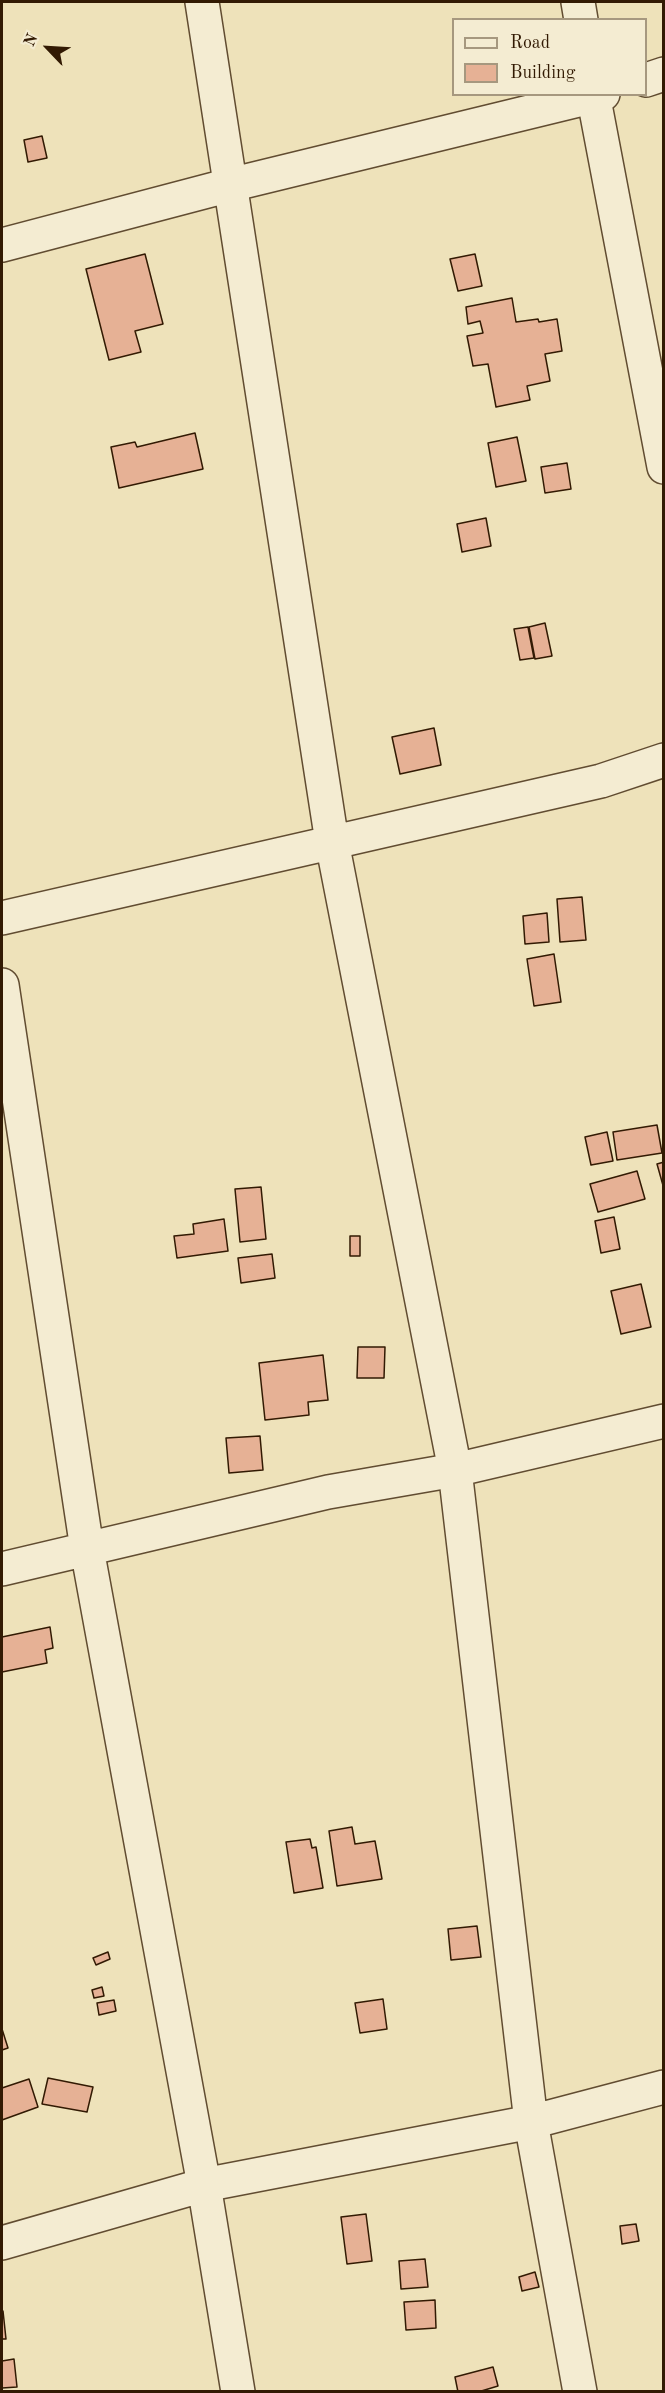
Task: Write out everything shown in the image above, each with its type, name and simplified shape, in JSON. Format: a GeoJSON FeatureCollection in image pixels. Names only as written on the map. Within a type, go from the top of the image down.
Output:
{"type":"FeatureCollection","features":[{"type":"Feature","properties":{"kind":"street"},"geometry":{"type":"LineString","coordinates":[[202,2],[332,842],[455,1470],[531,2122],[580,2391]]}},
{"type":"Feature","properties":{"kind":"street"},"geometry":{"type":"LineString","coordinates":[[578,2],[581,18]]}},
{"type":"Feature","properties":{"kind":"street"},"geometry":{"type":"LineString","coordinates":[[647,79],[663,74]]}},
{"type":"Feature","properties":{"kind":"street"},"geometry":{"type":"LineString","coordinates":[[2,245],[230,185],[596,96],[663,467]]}},
{"type":"Feature","properties":{"kind":"street"},"geometry":{"type":"LineString","coordinates":[[2,918],[601,780],[663,760]]}},
{"type":"Feature","properties":{"kind":"street"},"geometry":{"type":"LineString","coordinates":[[2,986],[87,1549],[204,2185],[238,2391]]}},
{"type":"Feature","properties":{"kind":"street"},"geometry":{"type":"LineString","coordinates":[[2,1569],[328,1492],[455,1470],[663,1421]]}},
{"type":"Feature","properties":{"kind":"street"},"geometry":{"type":"LineString","coordinates":[[2,2243],[204,2185],[531,2122],[663,2087]]}},
{"type":"Feature","properties":{"kind":"building"},"geometry":{"type":"Polygon","coordinates":[[[42,136],[47,158],[28,162],[24,140],[42,136]]]}},
{"type":"Feature","properties":{"kind":"building"},"geometry":{"type":"Polygon","coordinates":[[[145,254],[163,324],[135,331],[141,352],[109,360],[86,269],[145,254]]]}},
{"type":"Feature","properties":{"kind":"building"},"geometry":{"type":"Polygon","coordinates":[[[475,254],[482,286],[458,291],[450,259],[475,254]]]}},
{"type":"Feature","properties":{"kind":"building"},"geometry":{"type":"Polygon","coordinates":[[[512,298],[516,322],[557,319],[562,351],[545,354],[550,381],[527,386],[530,400],[496,407],[488,364],[473,366],[467,336],[483,333],[480,321],[468,324],[466,307],[512,298]]]}},
{"type":"Feature","properties":{"kind":"building"},"geometry":{"type":"Polygon","coordinates":[[[195,433],[203,469],[119,488],[111,447],[135,442],[137,447],[195,433]]]}},
{"type":"Feature","properties":{"kind":"building"},"geometry":{"type":"Polygon","coordinates":[[[517,437],[526,481],[496,487],[488,443],[517,437]]]}},
{"type":"Feature","properties":{"kind":"building"},"geometry":{"type":"Polygon","coordinates":[[[567,463],[571,489],[545,493],[541,467],[567,463]]]}},
{"type":"Feature","properties":{"kind":"building"},"geometry":{"type":"Polygon","coordinates":[[[486,518],[491,546],[462,552],[457,524],[486,518]]]}},
{"type":"Feature","properties":{"kind":"building"},"geometry":{"type":"Polygon","coordinates":[[[545,623],[552,656],[535,659],[529,627],[545,623]]]}},
{"type":"Feature","properties":{"kind":"building"},"geometry":{"type":"Polygon","coordinates":[[[528,627],[534,658],[520,660],[514,629],[528,627]]]}},
{"type":"Feature","properties":{"kind":"building"},"geometry":{"type":"Polygon","coordinates":[[[434,728],[441,765],[400,774],[392,737],[434,728]]]}},
{"type":"Feature","properties":{"kind":"building"},"geometry":{"type":"Polygon","coordinates":[[[582,897],[586,940],[560,942],[557,899],[582,897]]]}},
{"type":"Feature","properties":{"kind":"building"},"geometry":{"type":"Polygon","coordinates":[[[547,913],[549,942],[525,944],[523,916],[547,913]]]}},
{"type":"Feature","properties":{"kind":"building"},"geometry":{"type":"Polygon","coordinates":[[[554,954],[561,1002],[534,1006],[527,959],[554,954]]]}},
{"type":"Feature","properties":{"kind":"building"},"geometry":{"type":"Polygon","coordinates":[[[657,1125],[662,1153],[617,1160],[613,1132],[657,1125]]]}},
{"type":"Feature","properties":{"kind":"building"},"geometry":{"type":"Polygon","coordinates":[[[607,1132],[613,1161],[591,1165],[585,1137],[607,1132]]]}},
{"type":"Feature","properties":{"kind":"building"},"geometry":{"type":"Polygon","coordinates":[[[664,1162],[664,1189],[657,1164],[664,1162]]]}},
{"type":"Feature","properties":{"kind":"building"},"geometry":{"type":"Polygon","coordinates":[[[637,1171],[645,1199],[598,1212],[590,1184],[637,1171]]]}},
{"type":"Feature","properties":{"kind":"building"},"geometry":{"type":"Polygon","coordinates":[[[261,1187],[266,1239],[240,1242],[235,1189],[261,1187]]]}},
{"type":"Feature","properties":{"kind":"building"},"geometry":{"type":"Polygon","coordinates":[[[614,1217],[620,1249],[601,1253],[595,1221],[614,1217]]]}},
{"type":"Feature","properties":{"kind":"building"},"geometry":{"type":"Polygon","coordinates":[[[224,1219],[228,1251],[177,1258],[174,1236],[194,1234],[193,1224],[224,1219]]]}},
{"type":"Feature","properties":{"kind":"building"},"geometry":{"type":"Polygon","coordinates":[[[350,1236],[360,1236],[360,1256],[350,1256],[350,1236]]]}},
{"type":"Feature","properties":{"kind":"building"},"geometry":{"type":"Polygon","coordinates":[[[272,1254],[275,1278],[241,1283],[238,1258],[272,1254]]]}},
{"type":"Feature","properties":{"kind":"building"},"geometry":{"type":"Polygon","coordinates":[[[641,1284],[651,1327],[621,1334],[611,1291],[641,1284]]]}},
{"type":"Feature","properties":{"kind":"building"},"geometry":{"type":"Polygon","coordinates":[[[358,1347],[385,1347],[384,1378],[357,1378],[358,1347]]]}},
{"type":"Feature","properties":{"kind":"building"},"geometry":{"type":"Polygon","coordinates":[[[323,1355],[328,1400],[308,1402],[309,1415],[265,1420],[259,1363],[323,1355]]]}},
{"type":"Feature","properties":{"kind":"building"},"geometry":{"type":"Polygon","coordinates":[[[260,1436],[263,1470],[229,1473],[226,1438],[260,1436]]]}},
{"type":"Feature","properties":{"kind":"building"},"geometry":{"type":"Polygon","coordinates":[[[50,1627],[53,1648],[45,1650],[47,1663],[2,1672],[2,1637],[50,1627]]]}},
{"type":"Feature","properties":{"kind":"building"},"geometry":{"type":"Polygon","coordinates":[[[352,1827],[355,1844],[375,1841],[382,1879],[337,1886],[329,1831],[352,1827]]]}},
{"type":"Feature","properties":{"kind":"building"},"geometry":{"type":"Polygon","coordinates":[[[310,1839],[312,1848],[316,1847],[323,1888],[294,1893],[286,1842],[310,1839]]]}},
{"type":"Feature","properties":{"kind":"building"},"geometry":{"type":"Polygon","coordinates":[[[477,1926],[481,1957],[451,1960],[448,1929],[477,1926]]]}},
{"type":"Feature","properties":{"kind":"building"},"geometry":{"type":"Polygon","coordinates":[[[108,1952],[110,1959],[96,1965],[93,1958],[108,1952]]]}},
{"type":"Feature","properties":{"kind":"building"},"geometry":{"type":"Polygon","coordinates":[[[102,1987],[104,1996],[94,1998],[92,1990],[102,1987]]]}},
{"type":"Feature","properties":{"kind":"building"},"geometry":{"type":"Polygon","coordinates":[[[383,1999],[387,2029],[360,2033],[355,2003],[383,1999]]]}},
{"type":"Feature","properties":{"kind":"building"},"geometry":{"type":"Polygon","coordinates":[[[114,2000],[116,2011],[99,2015],[97,2003],[114,2000]]]}},
{"type":"Feature","properties":{"kind":"building"},"geometry":{"type":"Polygon","coordinates":[[[2,2029],[8,2048],[2,2050],[2,2029]]]}},
{"type":"Feature","properties":{"kind":"building"},"geometry":{"type":"Polygon","coordinates":[[[48,2078],[93,2087],[87,2112],[42,2104],[48,2078]]]}},
{"type":"Feature","properties":{"kind":"building"},"geometry":{"type":"Polygon","coordinates":[[[29,2079],[38,2107],[2,2120],[2,2088],[29,2079]]]}},
{"type":"Feature","properties":{"kind":"building"},"geometry":{"type":"Polygon","coordinates":[[[366,2214],[372,2261],[347,2264],[341,2217],[366,2214]]]}},
{"type":"Feature","properties":{"kind":"building"},"geometry":{"type":"Polygon","coordinates":[[[636,2224],[639,2241],[622,2244],[620,2226],[636,2224]]]}},
{"type":"Feature","properties":{"kind":"building"},"geometry":{"type":"Polygon","coordinates":[[[425,2259],[428,2287],[401,2289],[399,2261],[425,2259]]]}},
{"type":"Feature","properties":{"kind":"building"},"geometry":{"type":"Polygon","coordinates":[[[535,2272],[539,2287],[522,2291],[519,2277],[535,2272]]]}},
{"type":"Feature","properties":{"kind":"building"},"geometry":{"type":"Polygon","coordinates":[[[435,2300],[436,2328],[406,2330],[404,2302],[435,2300]]]}},
{"type":"Feature","properties":{"kind":"building"},"geometry":{"type":"Polygon","coordinates":[[[3,2311],[6,2339],[2,2339],[3,2311]]]}},
{"type":"Feature","properties":{"kind":"building"},"geometry":{"type":"Polygon","coordinates":[[[14,2359],[17,2387],[2,2388],[2,2361],[14,2359]]]}},
{"type":"Feature","properties":{"kind":"building"},"geometry":{"type":"Polygon","coordinates":[[[493,2367],[498,2386],[478,2392],[458,2392],[455,2377],[493,2367]]]}}]}
